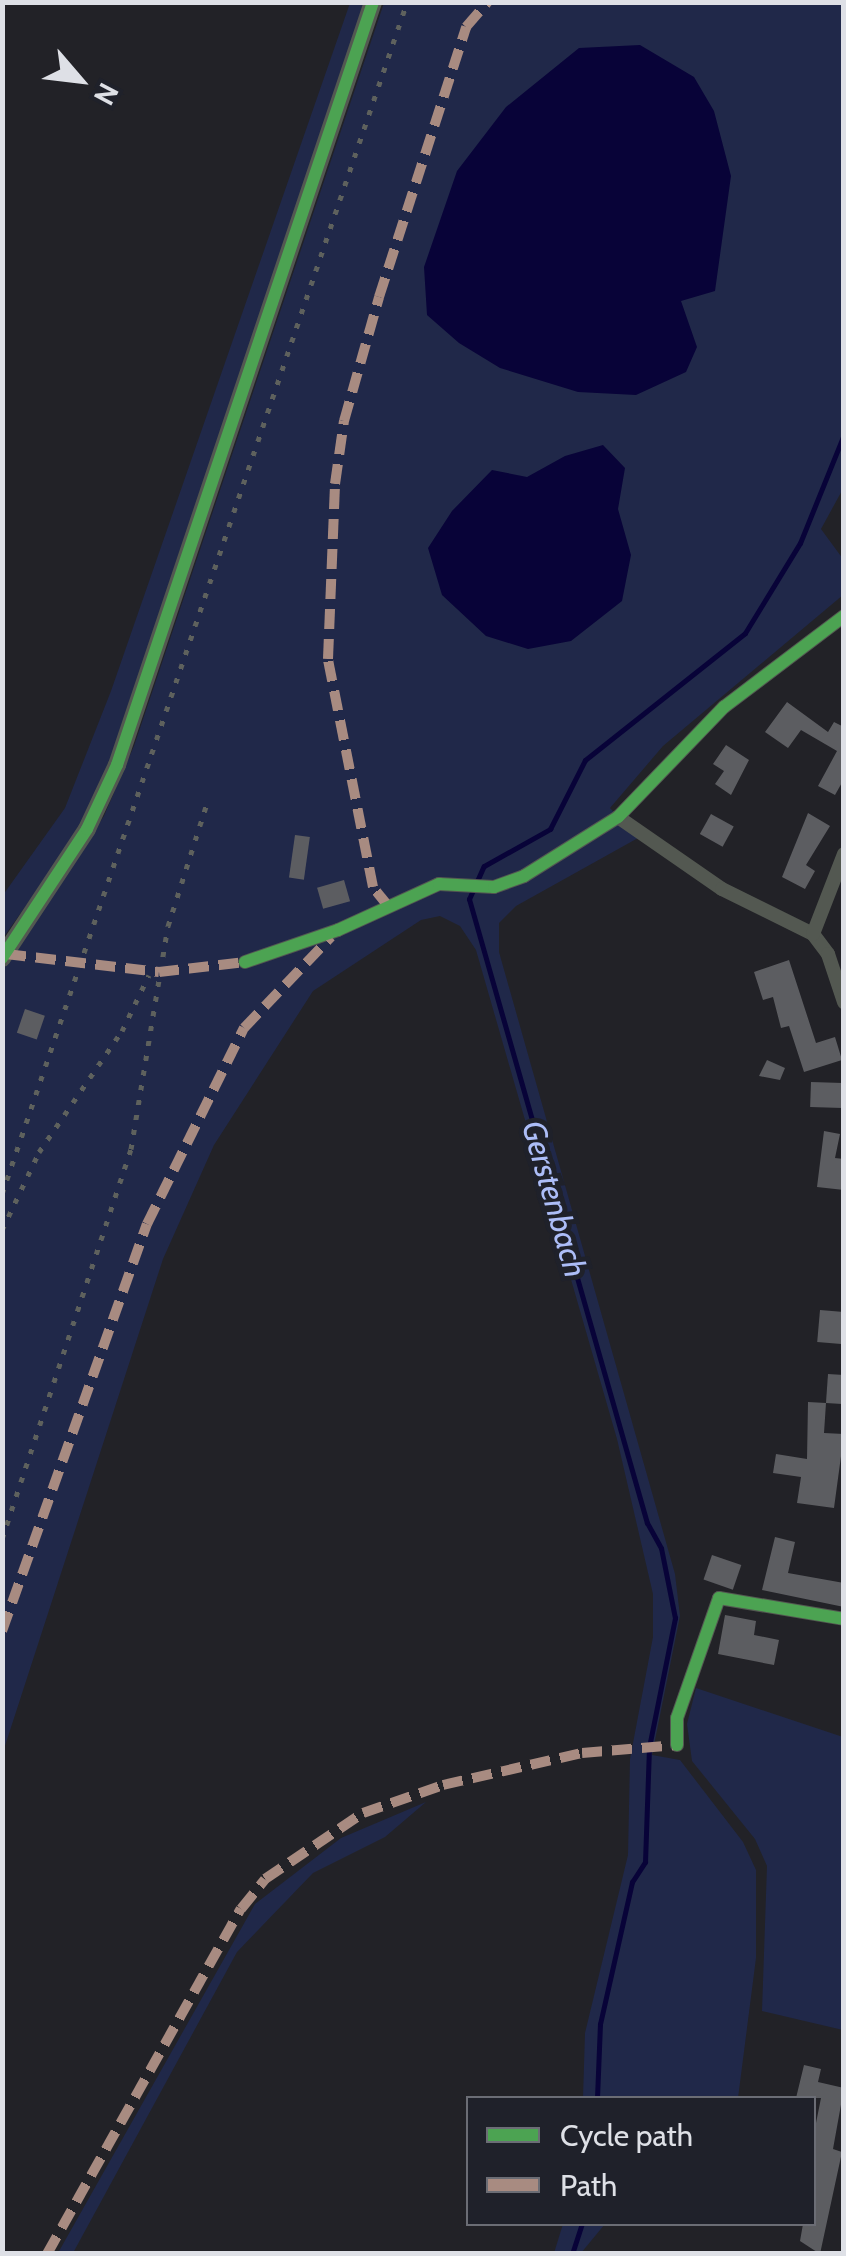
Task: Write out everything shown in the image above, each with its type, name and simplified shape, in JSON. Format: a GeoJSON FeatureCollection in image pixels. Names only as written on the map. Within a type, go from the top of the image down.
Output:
{"type":"FeatureCollection","features":[{"type":"Feature","properties":{"kind":"street"},"geometry":{"type":"LineString","coordinates":[[2,958],[88,829],[117,766],[373,2]]}},
{"type":"Feature","properties":{"kind":"street"},"geometry":{"type":"LineString","coordinates":[[245,962],[458,881],[494,886],[524,876],[618,816],[724,707],[844,616]]}},
{"type":"Feature","properties":{"kind":"street"},"geometry":{"type":"LineString","coordinates":[[618,816],[722,889],[813,934],[836,955],[844,1002]]}},
{"type":"Feature","properties":{"kind":"street"},"geometry":{"type":"LineString","coordinates":[[813,934],[844,854]]}},
{"type":"Feature","properties":{"kind":"street"},"geometry":{"type":"LineString","coordinates":[[678,1746],[676,1718],[719,1598],[844,1620]]}},
{"type":"Feature","properties":{"kind":"shaded area"},"geometry":{"type":"Polygon","coordinates":[[[350,3],[366,3],[125,722],[97,794],[67,848],[3,938],[3,895],[65,808],[111,691],[350,3]]]}},
{"type":"Feature","properties":{"kind":"shaded area"},"geometry":{"type":"Polygon","coordinates":[[[384,3],[843,3],[844,487],[821,529],[843,559],[843,595],[663,746],[610,808],[638,838],[516,906],[499,923],[499,952],[675,1574],[680,1616],[652,1755],[680,1760],[743,1842],[756,1870],[756,1958],[738,2096],[583,2096],[585,2033],[628,1855],[630,1759],[653,1637],[653,1594],[617,1439],[476,950],[460,926],[440,916],[421,920],[313,991],[214,1145],[163,1259],[3,1752],[3,970],[104,816],[134,746],[384,3]]]}},
{"type":"Feature","properties":{"kind":"shaded area"},"geometry":{"type":"Polygon","coordinates":[[[640,45],[694,77],[714,111],[731,176],[715,291],[681,301],[697,347],[686,372],[636,395],[578,392],[500,368],[459,343],[427,315],[424,267],[457,171],[506,107],[579,48],[640,45]]]}},
{"type":"Feature","properties":{"kind":"shaded area"},"geometry":{"type":"Polygon","coordinates":[[[603,445],[625,468],[618,509],[631,555],[622,601],[571,641],[528,649],[486,636],[442,595],[428,548],[452,511],[492,470],[527,477],[565,456],[603,445]]]}},
{"type":"Feature","properties":{"kind":"shaded area"},"geometry":{"type":"Polygon","coordinates":[[[696,1688],[843,1737],[843,2030],[762,2011],[767,1866],[755,1839],[692,1761],[687,1724],[696,1688]]]}},
{"type":"Feature","properties":{"kind":"shaded area"},"geometry":{"type":"Polygon","coordinates":[[[426,1802],[385,1837],[313,1873],[237,1952],[73,2253],[58,2253],[255,1904],[341,1838],[426,1802]]]}},
{"type":"Feature","properties":{"kind":"shaded area"},"geometry":{"type":"Polygon","coordinates":[[[562,2226],[603,2226],[581,2253],[554,2253],[562,2226]]]}},
{"type":"Feature","properties":{"kind":"building"},"geometry":{"type":"Polygon","coordinates":[[[787,702],[828,732],[834,722],[844,727],[844,779],[835,795],[818,786],[837,751],[801,730],[788,748],[765,732],[787,702]]]}},
{"type":"Feature","properties":{"kind":"building"},"geometry":{"type":"Polygon","coordinates":[[[726,745],[749,760],[731,795],[715,784],[724,771],[713,764],[726,745]]]}},
{"type":"Feature","properties":{"kind":"building"},"geometry":{"type":"Polygon","coordinates":[[[808,813],[830,826],[806,865],[815,871],[805,889],[782,877],[808,813]]]}},
{"type":"Feature","properties":{"kind":"building"},"geometry":{"type":"Polygon","coordinates":[[[711,814],[734,827],[723,847],[700,834],[711,814]]]}},
{"type":"Feature","properties":{"kind":"building"},"geometry":{"type":"Polygon","coordinates":[[[295,835],[310,837],[304,880],[289,878],[295,835]]]}},
{"type":"Feature","properties":{"kind":"building"},"geometry":{"type":"Polygon","coordinates":[[[344,880],[350,901],[323,909],[317,888],[344,880]]]}},
{"type":"Feature","properties":{"kind":"building"},"geometry":{"type":"Polygon","coordinates":[[[789,960],[816,1043],[835,1037],[842,1060],[804,1072],[789,1026],[781,1028],[773,997],[763,1000],[754,972],[789,960]]]}},
{"type":"Feature","properties":{"kind":"building"},"geometry":{"type":"Polygon","coordinates":[[[25,1009],[45,1016],[37,1039],[17,1033],[25,1009]]]}},
{"type":"Feature","properties":{"kind":"building"},"geometry":{"type":"Polygon","coordinates":[[[767,1060],[785,1068],[780,1080],[759,1076],[767,1060]]]}},
{"type":"Feature","properties":{"kind":"building"},"geometry":{"type":"Polygon","coordinates":[[[811,1082],[843,1083],[842,1108],[810,1107],[811,1082]]]}},
{"type":"Feature","properties":{"kind":"building"},"geometry":{"type":"Polygon","coordinates":[[[824,1131],[840,1134],[835,1158],[844,1159],[844,1190],[817,1187],[824,1131]]]}},
{"type":"Feature","properties":{"kind":"building"},"geometry":{"type":"Polygon","coordinates":[[[820,1310],[844,1312],[841,1344],[817,1342],[820,1310]]]}},
{"type":"Feature","properties":{"kind":"building"},"geometry":{"type":"Polygon","coordinates":[[[828,1374],[844,1375],[842,1404],[826,1403],[828,1374]]]}},
{"type":"Feature","properties":{"kind":"building"},"geometry":{"type":"Polygon","coordinates":[[[808,1402],[826,1403],[824,1433],[844,1434],[834,1508],[797,1503],[801,1477],[773,1473],[776,1454],[807,1459],[808,1402]]]}},
{"type":"Feature","properties":{"kind":"building"},"geometry":{"type":"Polygon","coordinates":[[[775,1537],[795,1542],[788,1573],[844,1583],[844,1607],[762,1590],[775,1537]]]}},
{"type":"Feature","properties":{"kind":"building"},"geometry":{"type":"Polygon","coordinates":[[[712,1555],[741,1565],[733,1590],[704,1580],[712,1555]]]}},
{"type":"Feature","properties":{"kind":"building"},"geometry":{"type":"Polygon","coordinates":[[[725,1615],[756,1621],[754,1635],[779,1640],[774,1665],[718,1654],[725,1615]]]}},
{"type":"Feature","properties":{"kind":"building"},"geometry":{"type":"Polygon","coordinates":[[[804,2065],[821,2069],[818,2082],[844,2088],[833,2149],[842,2152],[820,2254],[800,2241],[803,2226],[816,2226],[816,2123],[821,2098],[796,2096],[804,2065]]]}},
{"type":"Feature","properties":{"kind":"waterway","name":"Gerstenbach"},"geometry":{"type":"LineString","coordinates":[[597,2096],[600,2024],[632,1882],[645,1862],[649,1747],[675,1618],[661,1548],[647,1523],[469,899],[484,866],[550,829],[585,760],[745,633],[800,543],[844,434]]}},
{"type":"Feature","properties":{"kind":"waterway","name":"Gerstenbach"},"geometry":{"type":"LineString","coordinates":[[572,2254],[581,2226]]}},
{"type":"Feature","properties":{"kind":"railway"},"geometry":{"type":"LineString","coordinates":[[2,1194],[407,2]]}},
{"type":"Feature","properties":{"kind":"railway"},"geometry":{"type":"LineString","coordinates":[[2,1539],[131,1149],[168,926],[206,806]]}},
{"type":"Feature","properties":{"kind":"railway"},"geometry":{"type":"LineString","coordinates":[[2,1230],[39,1152],[122,1031],[149,975]]}},
{"type":"Feature","properties":{"kind":"marked path"},"geometry":{"type":"LineString","coordinates":[[389,907],[373,887],[328,659],[335,484],[344,421],[379,297],[466,27],[488,2]]}},
{"type":"Feature","properties":{"kind":"marked path"},"geometry":{"type":"LineString","coordinates":[[2,1631],[147,1224],[244,1028],[331,937]]}},
{"type":"Feature","properties":{"kind":"marked path"},"geometry":{"type":"LineString","coordinates":[[6,954],[159,972],[245,962]]}},
{"type":"Feature","properties":{"kind":"marked path"},"geometry":{"type":"LineString","coordinates":[[47,2254],[241,1909],[265,1879],[363,1813],[443,1785],[582,1753],[677,1745]]}},
{"type":"Feature","properties":{"kind":"cycle path"},"geometry":{"type":"LineString","coordinates":[[2,958],[87,829],[117,765],[373,2]]}},
{"type":"Feature","properties":{"kind":"cycle path"},"geometry":{"type":"LineString","coordinates":[[245,962],[338,930],[439,884],[494,887],[524,876],[618,817],[724,707],[844,616]]}},
{"type":"Feature","properties":{"kind":"cycle path"},"geometry":{"type":"LineString","coordinates":[[677,1745],[677,1718],[719,1598],[844,1619]]}}]}
